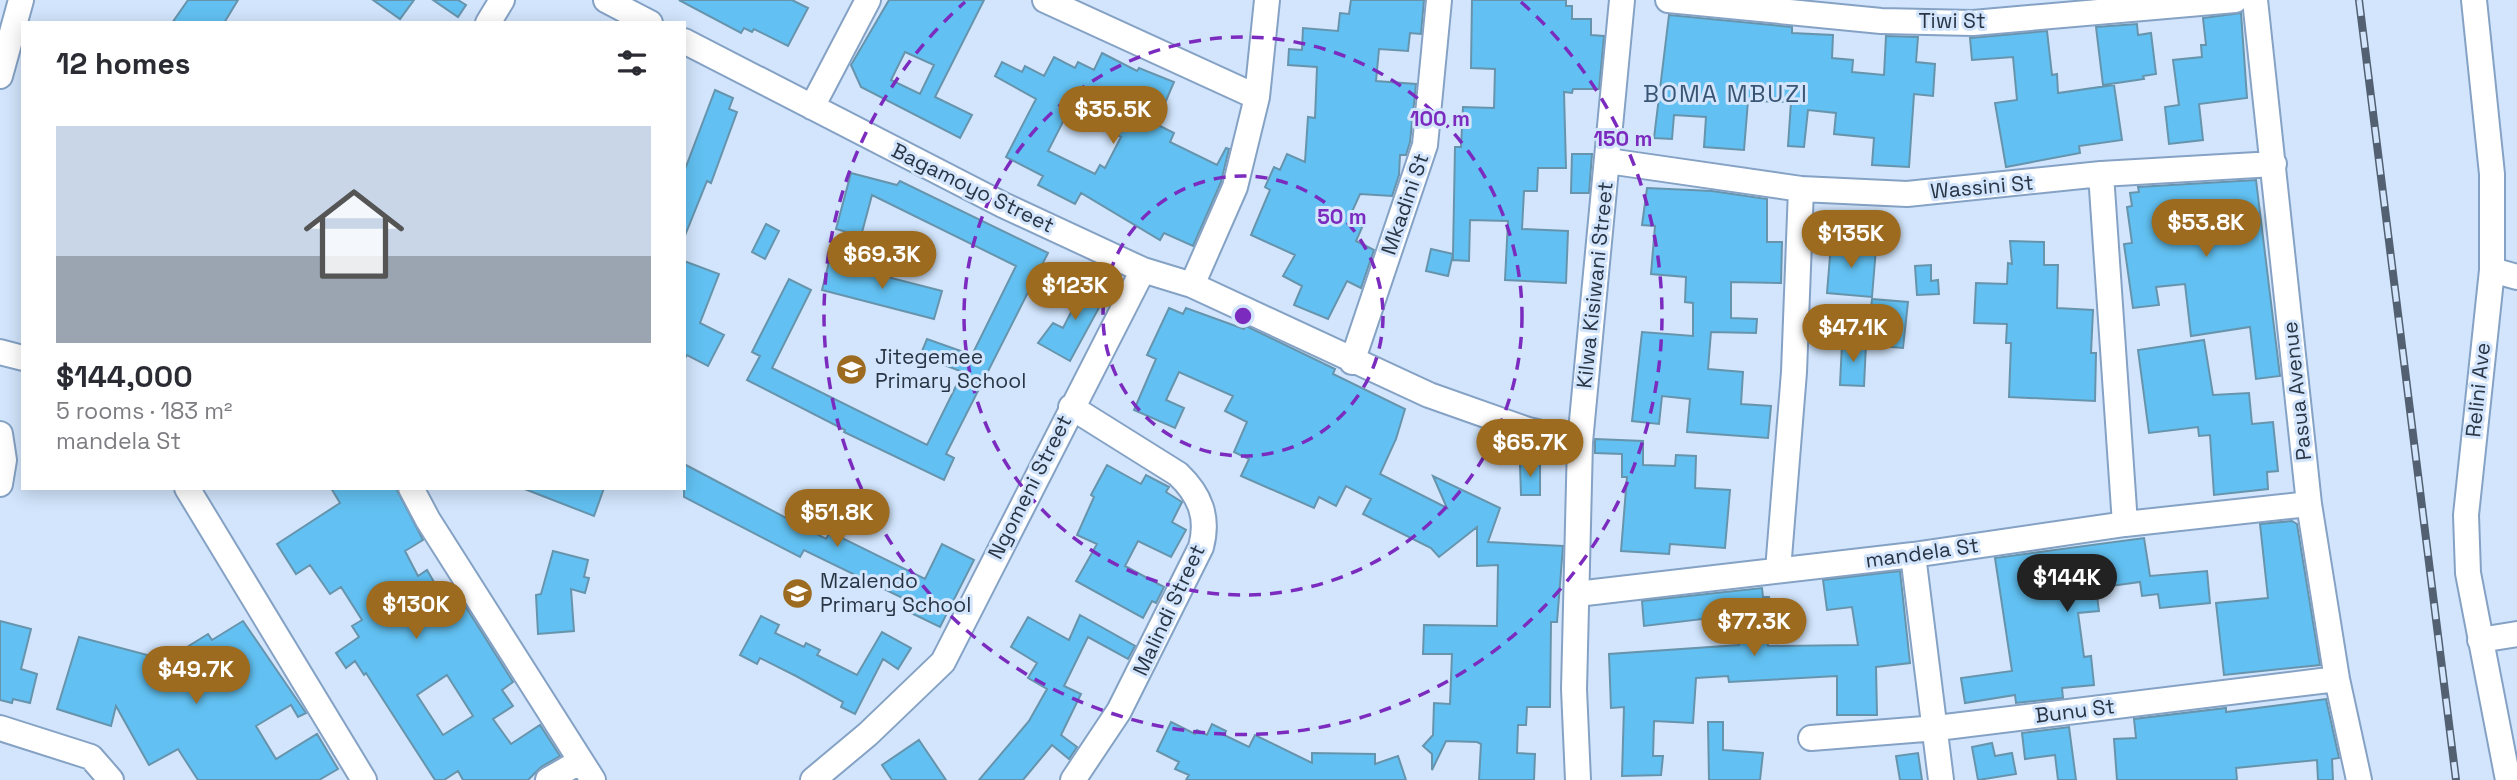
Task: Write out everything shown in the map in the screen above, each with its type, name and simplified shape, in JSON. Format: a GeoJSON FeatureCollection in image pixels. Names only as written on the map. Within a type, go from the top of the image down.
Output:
{"type":"FeatureCollection","features":[{"type":"Feature","properties":{"kind":"street"},"geometry":{"type":"LineString","coordinates":[[0,76],[17,34],[20,0]]}},
{"type":"Feature","properties":{"kind":"street"},"geometry":{"type":"LineString","coordinates":[[489,21],[502,0]]}},
{"type":"Feature","properties":{"kind":"street"},"geometry":{"type":"LineString","coordinates":[[606,0],[646,21]]}},
{"type":"Feature","properties":{"kind":"street"},"geometry":{"type":"LineString","coordinates":[[812,107],[868,0]]}},
{"type":"Feature","properties":{"kind":"street"},"geometry":{"type":"LineString","coordinates":[[1045,0],[1257,97]]}},
{"type":"Feature","properties":{"kind":"street"},"geometry":{"type":"LineString","coordinates":[[1192,285],[1235,187],[1257,97],[1267,0]]}},
{"type":"Feature","properties":{"kind":"street","name":"Mkadini St"},"geometry":{"type":"LineString","coordinates":[[1352,362],[1425,145],[1439,0]]}},
{"type":"Feature","properties":{"kind":"street","name":"Kilwa Kisiwani Street"},"geometry":{"type":"LineString","coordinates":[[1578,780],[1574,689],[1580,442],[1622,0]]}},
{"type":"Feature","properties":{"kind":"street","name":"Tiwi St"},"geometry":{"type":"LineString","coordinates":[[1668,0],[1881,21],[1973,23],[2079,8],[2235,0]]}},
{"type":"Feature","properties":{"kind":"street","name":"Pasua Avenue"},"geometry":{"type":"LineString","coordinates":[[2255,0],[2309,504],[2337,679],[2360,780]]}},
{"type":"Feature","properties":{"kind":"street","name":"Relini Ave"},"geometry":{"type":"LineString","coordinates":[[2474,0],[2492,174],[2492,270],[2466,515],[2468,573],[2480,640],[2511,775]]}},
{"type":"Feature","properties":{"kind":"street","name":"Bagamoyo Street"},"geometry":{"type":"LineString","coordinates":[[686,42],[1003,205],[1143,270],[1192,285],[1352,362],[1454,404],[1528,430],[1580,442]]}},
{"type":"Feature","properties":{"kind":"street","name":"Wassini St"},"geometry":{"type":"LineString","coordinates":[[1608,161],[1801,189],[1907,194],[2101,174],[2274,164]]}},
{"type":"Feature","properties":{"kind":"street"},"geometry":{"type":"LineString","coordinates":[[2101,174],[2125,524]]}},
{"type":"Feature","properties":{"kind":"street"},"geometry":{"type":"LineString","coordinates":[[1778,570],[1794,372],[1801,189]]}},
{"type":"Feature","properties":{"kind":"street","name":"Ngomeni Street"},"geometry":{"type":"LineString","coordinates":[[813,780],[868,734],[943,662],[1070,407],[1143,270]]}},
{"type":"Feature","properties":{"kind":"street"},"geometry":{"type":"LineString","coordinates":[[2492,270],[2517,277]]}},
{"type":"Feature","properties":{"kind":"street"},"geometry":{"type":"LineString","coordinates":[[0,352],[21,357]]}},
{"type":"Feature","properties":{"kind":"street","name":"Malindi Street"},"geometry":{"type":"LineString","coordinates":[[1070,407],[1178,474],[1197,498],[1206,528],[1201,547],[1136,680],[1119,711],[1073,780]]}},
{"type":"Feature","properties":{"kind":"street"},"geometry":{"type":"LineString","coordinates":[[0,434],[4,460],[0,484]]}},
{"type":"Feature","properties":{"kind":"street"},"geometry":{"type":"LineString","coordinates":[[188,490],[364,780]]}},
{"type":"Feature","properties":{"kind":"street"},"geometry":{"type":"LineString","coordinates":[[412,490],[428,520],[587,771],[548,780]]}},
{"type":"Feature","properties":{"kind":"street","name":"mandela St"},"geometry":{"type":"LineString","coordinates":[[1577,594],[1913,555],[2125,524],[2309,504]]}},
{"type":"Feature","properties":{"kind":"street"},"geometry":{"type":"LineString","coordinates":[[1913,555],[1937,728],[1941,780]]}},
{"type":"Feature","properties":{"kind":"street"},"geometry":{"type":"LineString","coordinates":[[2480,640],[2517,634]]}},
{"type":"Feature","properties":{"kind":"street","name":"Bunu St"},"geometry":{"type":"LineString","coordinates":[[1811,738],[1937,728],[2337,679]]}},
{"type":"Feature","properties":{"kind":"street"},"geometry":{"type":"LineString","coordinates":[[0,728],[91,757],[111,780]]}},
{"type":"Feature","properties":{"kind":"building"},"geometry":{"type":"Polygon","coordinates":[[[188,0],[238,0],[225,21],[173,21],[188,0]]]}},
{"type":"Feature","properties":{"kind":"building"},"geometry":{"type":"Polygon","coordinates":[[[373,0],[414,0],[400,19],[373,0]]]}},
{"type":"Feature","properties":{"kind":"building"},"geometry":{"type":"Polygon","coordinates":[[[433,0],[458,0],[466,5],[458,17],[433,0]]]}},
{"type":"Feature","properties":{"kind":"building"},"geometry":{"type":"Polygon","coordinates":[[[679,0],[792,0],[808,8],[788,46],[754,29],[752,32],[744,28],[741,33],[679,0]]]}},
{"type":"Feature","properties":{"kind":"building"},"geometry":{"type":"Polygon","coordinates":[[[889,0],[984,0],[935,97],[972,115],[960,138],[861,87],[851,65],[889,0]],[[905,52],[891,80],[920,94],[934,65],[905,52]]]}},
{"type":"Feature","properties":{"kind":"building"},"geometry":{"type":"Polygon","coordinates":[[[1351,0],[1424,0],[1421,34],[1410,33],[1408,51],[1379,49],[1376,81],[1416,84],[1410,142],[1406,155],[1400,155],[1399,175],[1392,196],[1360,194],[1350,216],[1364,223],[1356,241],[1374,250],[1361,288],[1347,281],[1328,319],[1294,305],[1302,286],[1283,276],[1295,255],[1251,235],[1270,190],[1265,187],[1274,167],[1280,170],[1287,154],[1305,162],[1308,117],[1315,118],[1317,67],[1288,65],[1289,49],[1302,50],[1303,28],[1338,31],[1340,13],[1349,14],[1351,0]]]}},
{"type":"Feature","properties":{"kind":"building"},"geometry":{"type":"Polygon","coordinates":[[[1472,0],[1566,0],[1566,6],[1572,6],[1572,19],[1591,19],[1591,35],[1604,36],[1599,89],[1573,89],[1572,93],[1564,92],[1566,168],[1538,168],[1537,191],[1524,191],[1522,229],[1568,231],[1566,283],[1505,280],[1508,221],[1470,220],[1469,261],[1453,260],[1455,147],[1461,147],[1463,107],[1494,108],[1495,69],[1471,68],[1472,0]]]}},
{"type":"Feature","properties":{"kind":"building"},"geometry":{"type":"Polygon","coordinates":[[[2241,13],[2247,98],[2199,104],[2203,140],[2169,144],[2165,107],[2179,105],[2173,60],[2202,57],[2201,45],[2206,45],[2203,18],[2241,13]]]}},
{"type":"Feature","properties":{"kind":"building"},"geometry":{"type":"Polygon","coordinates":[[[1669,15],[1792,27],[1792,33],[1833,35],[1832,58],[1853,60],[1852,72],[1884,75],[1886,36],[1918,37],[1916,62],[1935,64],[1933,96],[1914,94],[1909,167],[1872,165],[1874,138],[1834,134],[1836,113],[1808,110],[1804,147],[1788,146],[1791,102],[1748,101],[1744,150],[1704,147],[1706,117],[1674,115],[1672,139],[1654,138],[1669,15]]]}},
{"type":"Feature","properties":{"kind":"building"},"geometry":{"type":"Polygon","coordinates":[[[2137,24],[2138,35],[2151,33],[2156,74],[2143,76],[2144,79],[2103,85],[2096,27],[2137,24]]]}},
{"type":"Feature","properties":{"kind":"building"},"geometry":{"type":"Polygon","coordinates":[[[2047,31],[2052,75],[2057,74],[2058,93],[2114,85],[2122,140],[2079,146],[2080,153],[2006,167],[1995,103],[2017,100],[2013,57],[1972,60],[1970,38],[2047,31]]]}},
{"type":"Feature","properties":{"kind":"building"},"geometry":{"type":"Polygon","coordinates":[[[1102,53],[1137,71],[1139,68],[1174,82],[1156,124],[1174,133],[1170,142],[1217,165],[1226,148],[1229,149],[1221,182],[1193,246],[1164,233],[1160,240],[1081,193],[1075,204],[1038,185],[1043,176],[1006,157],[1036,99],[995,76],[1002,62],[1022,72],[1025,66],[1044,76],[1054,57],[1075,68],[1078,62],[1094,70],[1102,53]],[[1069,110],[1048,151],[1095,174],[1100,165],[1105,168],[1121,137],[1069,110]]]}},
{"type":"Feature","properties":{"kind":"building"},"geometry":{"type":"Polygon","coordinates":[[[715,90],[733,98],[729,109],[737,112],[711,183],[707,181],[686,233],[686,167],[715,90]]]}},
{"type":"Feature","properties":{"kind":"building"},"geometry":{"type":"Polygon","coordinates":[[[1572,154],[1592,154],[1589,193],[1571,193],[1572,154]]]}},
{"type":"Feature","properties":{"kind":"building"},"geometry":{"type":"Polygon","coordinates":[[[851,173],[897,185],[900,181],[1048,253],[946,454],[954,458],[944,480],[844,432],[845,430],[747,380],[760,356],[752,352],[789,279],[811,290],[772,368],[927,445],[963,372],[920,356],[927,339],[972,355],[1016,266],[872,195],[861,236],[836,229],[851,173]]]}},
{"type":"Feature","properties":{"kind":"building"},"geometry":{"type":"Polygon","coordinates":[[[2256,180],[2280,376],[2256,379],[2250,327],[2191,336],[2185,284],[2156,287],[2159,305],[2133,308],[2124,244],[2132,243],[2127,207],[2132,206],[2130,193],[2139,192],[2138,187],[2256,180]],[[2226,209],[2190,215],[2194,243],[2229,239],[2226,209]]]}},
{"type":"Feature","properties":{"kind":"building"},"geometry":{"type":"Polygon","coordinates":[[[1647,188],[1712,191],[1767,199],[1767,242],[1782,242],[1781,283],[1731,282],[1731,318],[1757,319],[1756,333],[1711,332],[1708,369],[1743,372],[1741,404],[1771,406],[1768,438],[1687,432],[1690,399],[1662,396],[1659,424],[1632,421],[1642,332],[1693,336],[1693,303],[1685,302],[1686,277],[1651,274],[1655,226],[1642,225],[1647,188]]]}},
{"type":"Feature","properties":{"kind":"building"},"geometry":{"type":"Polygon","coordinates":[[[766,224],[779,231],[765,259],[752,252],[766,224]]]}},
{"type":"Feature","properties":{"kind":"building"},"geometry":{"type":"Polygon","coordinates":[[[2010,241],[2044,242],[2044,265],[2058,265],[2057,308],[2093,310],[2091,353],[2096,353],[2095,401],[2009,397],[2011,343],[2006,343],[2007,324],[1974,323],[1976,283],[2007,284],[2008,263],[2012,264],[2010,241]]]}},
{"type":"Feature","properties":{"kind":"building"},"geometry":{"type":"Polygon","coordinates":[[[1831,244],[1876,248],[1872,297],[1827,293],[1831,244]]]}},
{"type":"Feature","properties":{"kind":"building"},"geometry":{"type":"Polygon","coordinates":[[[1431,249],[1453,254],[1448,276],[1426,271],[1431,249]]]}},
{"type":"Feature","properties":{"kind":"building"},"geometry":{"type":"Polygon","coordinates":[[[686,262],[719,274],[700,323],[724,335],[708,366],[687,355],[686,262]]]}},
{"type":"Feature","properties":{"kind":"building"},"geometry":{"type":"Polygon","coordinates":[[[829,262],[942,291],[934,319],[822,290],[829,262]]]}},
{"type":"Feature","properties":{"kind":"building"},"geometry":{"type":"Polygon","coordinates":[[[1931,265],[1931,281],[1938,280],[1939,294],[1917,295],[1915,266],[1931,265]]]}},
{"type":"Feature","properties":{"kind":"building"},"geometry":{"type":"Polygon","coordinates":[[[1081,280],[1107,293],[1070,361],[1038,343],[1053,323],[1063,328],[1080,295],[1075,292],[1081,280]]]}},
{"type":"Feature","properties":{"kind":"building"},"geometry":{"type":"Polygon","coordinates":[[[1872,299],[1908,302],[1903,348],[1867,345],[1872,299]]]}},
{"type":"Feature","properties":{"kind":"building"},"geometry":{"type":"Polygon","coordinates":[[[1169,308],[1183,314],[1186,308],[1244,329],[1246,326],[1335,369],[1333,374],[1405,409],[1396,439],[1380,474],[1447,508],[1433,476],[1500,508],[1488,542],[1563,546],[1557,622],[1551,622],[1550,707],[1527,707],[1526,725],[1518,725],[1517,753],[1535,754],[1534,780],[1479,780],[1481,744],[1477,742],[1446,741],[1432,770],[1432,754],[1423,746],[1433,735],[1434,703],[1450,704],[1452,654],[1423,654],[1424,625],[1497,626],[1498,565],[1477,566],[1477,527],[1439,557],[1431,548],[1363,514],[1371,499],[1346,486],[1336,506],[1319,497],[1314,508],[1241,476],[1249,459],[1234,452],[1247,422],[1225,411],[1233,396],[1179,372],[1166,400],[1184,408],[1175,428],[1134,410],[1156,359],[1147,355],[1169,308]]]}},
{"type":"Feature","properties":{"kind":"building"},"geometry":{"type":"Polygon","coordinates":[[[2204,340],[2213,395],[2249,393],[2252,424],[2273,422],[2278,471],[2267,472],[2268,489],[2214,495],[2210,435],[2199,436],[2198,427],[2149,433],[2138,350],[2204,340]]]}},
{"type":"Feature","properties":{"kind":"building"},"geometry":{"type":"Polygon","coordinates":[[[1842,343],[1866,344],[1864,386],[1840,385],[1842,343]]]}},
{"type":"Feature","properties":{"kind":"building"},"geometry":{"type":"Polygon","coordinates":[[[1595,439],[1643,441],[1643,465],[1675,466],[1676,455],[1696,456],[1695,488],[1730,490],[1725,548],[1670,544],[1669,554],[1621,551],[1627,477],[1622,477],[1622,454],[1595,453],[1595,439]]]}},
{"type":"Feature","properties":{"kind":"building"},"geometry":{"type":"Polygon","coordinates":[[[1520,464],[1540,464],[1540,495],[1521,495],[1520,464]]]}},
{"type":"Feature","properties":{"kind":"building"},"geometry":{"type":"Polygon","coordinates":[[[686,465],[826,539],[830,532],[925,579],[942,544],[974,560],[940,627],[909,612],[913,603],[804,550],[800,557],[684,497],[686,465]]]}},
{"type":"Feature","properties":{"kind":"building"},"geometry":{"type":"Polygon","coordinates":[[[1107,465],[1141,484],[1146,475],[1169,487],[1166,492],[1182,502],[1172,522],[1186,530],[1171,557],[1138,541],[1125,566],[1164,587],[1156,603],[1152,601],[1143,618],[1076,581],[1097,544],[1077,535],[1094,497],[1091,495],[1107,465]]]}},
{"type":"Feature","properties":{"kind":"building"},"geometry":{"type":"Polygon","coordinates":[[[332,490],[397,490],[423,540],[405,551],[418,576],[427,570],[434,582],[429,586],[445,612],[462,601],[513,682],[502,690],[513,706],[493,719],[511,744],[540,725],[560,756],[541,767],[528,780],[463,780],[458,771],[444,780],[435,780],[366,673],[364,675],[355,661],[346,668],[336,653],[359,637],[352,626],[362,620],[341,587],[330,594],[310,565],[296,574],[277,544],[340,503],[332,490]],[[447,675],[417,695],[443,735],[473,716],[447,675]]]}},
{"type":"Feature","properties":{"kind":"building"},"geometry":{"type":"Polygon","coordinates":[[[527,490],[603,490],[594,516],[527,490]]]}},
{"type":"Feature","properties":{"kind":"building"},"geometry":{"type":"Polygon","coordinates":[[[2292,521],[2297,524],[2320,665],[2224,675],[2216,603],[2268,598],[2260,524],[2292,521]]]}},
{"type":"Feature","properties":{"kind":"building"},"geometry":{"type":"Polygon","coordinates":[[[2144,538],[2150,576],[2207,571],[2210,603],[2160,608],[2158,594],[2142,596],[2140,582],[2096,588],[2099,611],[2078,613],[2084,657],[2091,656],[2094,685],[2062,688],[2063,698],[2016,703],[2015,695],[1965,703],[1961,678],[2012,671],[1995,558],[2144,538]]]}},
{"type":"Feature","properties":{"kind":"building"},"geometry":{"type":"Polygon","coordinates":[[[553,551],[588,560],[584,577],[589,578],[585,593],[571,589],[574,631],[538,634],[536,595],[541,594],[553,551]]]}},
{"type":"Feature","properties":{"kind":"building"},"geometry":{"type":"Polygon","coordinates":[[[1900,571],[1910,663],[1876,667],[1877,715],[1837,715],[1837,676],[1729,682],[1728,676],[1696,678],[1693,723],[1654,721],[1653,756],[1663,756],[1661,775],[1622,776],[1624,707],[1611,708],[1609,654],[1739,645],[1736,615],[1644,626],[1642,601],[1762,588],[1763,597],[1769,597],[1771,617],[1765,617],[1768,646],[1858,645],[1852,607],[1827,610],[1823,580],[1900,571]]]}},
{"type":"Feature","properties":{"kind":"building"},"geometry":{"type":"Polygon","coordinates":[[[1080,615],[1135,646],[1128,659],[1088,637],[1064,686],[1081,694],[1061,735],[1077,747],[1069,759],[1052,745],[1023,780],[979,780],[1029,721],[1047,689],[1028,678],[1037,663],[1011,647],[1028,617],[1069,640],[1080,615]]]}},
{"type":"Feature","properties":{"kind":"building"},"geometry":{"type":"Polygon","coordinates":[[[761,616],[779,625],[775,633],[804,647],[806,643],[820,650],[817,655],[857,675],[882,632],[911,648],[898,669],[883,659],[855,714],[841,707],[843,702],[796,676],[760,658],[757,664],[740,655],[761,616]]]}},
{"type":"Feature","properties":{"kind":"building"},"geometry":{"type":"Polygon","coordinates":[[[0,621],[31,629],[21,669],[37,674],[30,703],[13,699],[12,703],[0,700],[0,621]]]}},
{"type":"Feature","properties":{"kind":"building"},"geometry":{"type":"Polygon","coordinates":[[[243,621],[306,713],[298,717],[291,705],[256,726],[276,759],[317,734],[338,769],[319,780],[198,780],[178,749],[149,765],[116,706],[111,726],[57,709],[79,637],[166,660],[208,634],[212,640],[243,621]]]}},
{"type":"Feature","properties":{"kind":"building"},"geometry":{"type":"Polygon","coordinates":[[[2326,699],[2339,758],[2332,759],[2333,780],[2318,780],[2317,760],[2236,768],[2237,780],[2117,780],[2114,739],[2136,738],[2134,719],[2226,708],[2226,712],[2326,699]]]}},
{"type":"Feature","properties":{"kind":"building"},"geometry":{"type":"Polygon","coordinates":[[[1171,722],[1195,734],[1197,730],[1207,735],[1212,724],[1226,731],[1224,735],[1249,747],[1255,735],[1312,763],[1312,753],[1375,754],[1375,764],[1398,756],[1406,780],[1186,780],[1189,775],[1175,769],[1179,762],[1157,751],[1171,722]]]}},
{"type":"Feature","properties":{"kind":"building"},"geometry":{"type":"Polygon","coordinates":[[[1708,722],[1723,722],[1723,750],[1763,753],[1760,780],[1709,780],[1708,722]]]}},
{"type":"Feature","properties":{"kind":"building"},"geometry":{"type":"Polygon","coordinates":[[[2069,727],[2076,780],[2058,780],[2055,755],[2025,759],[2022,733],[2069,727]]]}},
{"type":"Feature","properties":{"kind":"building"},"geometry":{"type":"Polygon","coordinates":[[[919,740],[946,780],[892,780],[882,765],[919,740]]]}},
{"type":"Feature","properties":{"kind":"building"},"geometry":{"type":"Polygon","coordinates":[[[1992,743],[1995,756],[2012,753],[2016,774],[1978,780],[1972,747],[1992,743]]]}},
{"type":"Feature","properties":{"kind":"building"},"geometry":{"type":"Polygon","coordinates":[[[1918,753],[1922,780],[1900,780],[1896,756],[1918,753]]]}},
{"type":"Feature","properties":{"kind":"railway"},"geometry":{"type":"LineString","coordinates":[[2359,0],[2456,780]]}},
{"type":"Feature","properties":{"kind":"place","name":"Jitegemee Primary School"},"geometry":{"type":"Point","coordinates":[852,369]}},
{"type":"Feature","properties":{"kind":"place","name":"Mzalendo Primary School"},"geometry":{"type":"Point","coordinates":[797,593]}},
{"type":"Feature","properties":{"kind":"district","name":"BOMA MBUZI"},"geometry":{"type":"Point","coordinates":[1726,94]}}]}
